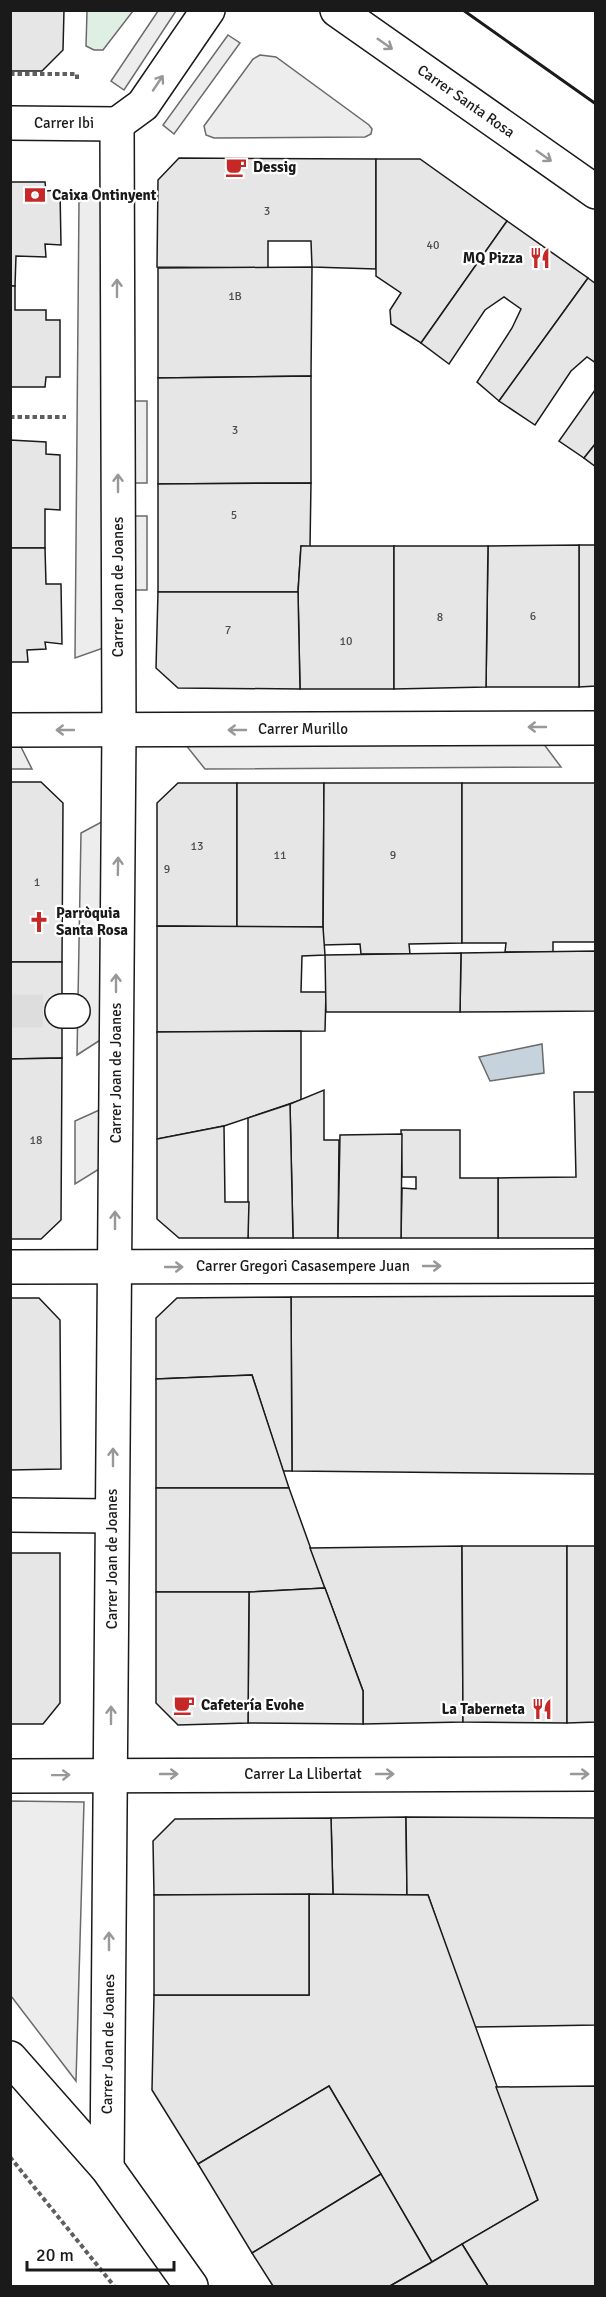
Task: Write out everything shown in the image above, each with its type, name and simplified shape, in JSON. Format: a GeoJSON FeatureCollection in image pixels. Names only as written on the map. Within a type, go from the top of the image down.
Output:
{"type":"FeatureCollection","features":[{"type":"Feature","properties":{"kind":"street"},"geometry":{"type":"LineString","coordinates":[[117,124],[143,105],[208,10]]}},
{"type":"Feature","properties":{"kind":"street","name":"Carrer Santa Rosa"},"geometry":{"type":"LineString","coordinates":[[337,10],[596,192]]}},
{"type":"Feature","properties":{"kind":"street","name":"Carrer Ibi"},"geometry":{"type":"LineString","coordinates":[[10,123],[117,124]]}},
{"type":"Feature","properties":{"kind":"street","name":"Carrer Joan de Joanes"},"geometry":{"type":"LineString","coordinates":[[106,2168],[119,730],[117,124]]}},
{"type":"Feature","properties":{"kind":"street","name":"Carrer Murillo"},"geometry":{"type":"LineString","coordinates":[[10,730],[596,728]]}},
{"type":"Feature","properties":{"kind":"street","name":"Carrer Gregori Casasempere Juan"},"geometry":{"type":"LineString","coordinates":[[10,1267],[596,1266]]}},
{"type":"Feature","properties":{"kind":"street"},"geometry":{"type":"LineString","coordinates":[[10,1515],[112,1516]]}},
{"type":"Feature","properties":{"kind":"street","name":"Carrer La Llibertat"},"geometry":{"type":"LineString","coordinates":[[10,1776],[596,1774]]}},
{"type":"Feature","properties":{"kind":"street"},"geometry":{"type":"LineString","coordinates":[[10,2058],[106,2168],[191,2286]]}},
{"type":"Feature","properties":{"kind":"path"},"geometry":{"type":"LineString","coordinates":[[10,417],[66,417]]}},
{"type":"Feature","properties":{"kind":"path"},"geometry":{"type":"LineString","coordinates":[[10,2157],[114,2286]]}},
{"type":"Feature","properties":{"kind":"green space"},"geometry":{"type":"Polygon","coordinates":[[[87,10],[133,11],[103,50],[94,50],[86,46],[87,10]]]}},
{"type":"Feature","properties":{"kind":"shaded area"},"geometry":{"type":"Polygon","coordinates":[[[158,11],[176,11],[124,90],[111,81],[158,11]]]}},
{"type":"Feature","properties":{"kind":"shaded area"},"geometry":{"type":"Polygon","coordinates":[[[228,35],[240,43],[174,134],[163,125],[228,35]]]}},
{"type":"Feature","properties":{"kind":"shaded area"},"geometry":{"type":"Polygon","coordinates":[[[260,55],[276,57],[369,125],[372,129],[371,134],[365,137],[214,138],[206,135],[204,126],[253,59],[260,55]]]}},
{"type":"Feature","properties":{"kind":"shaded area"},"geometry":{"type":"Polygon","coordinates":[[[111,188],[109,646],[75,658],[79,202],[111,188]]]}},
{"type":"Feature","properties":{"kind":"shaded area"},"geometry":{"type":"Polygon","coordinates":[[[130,401],[147,401],[147,483],[130,483],[130,401]]]}},
{"type":"Feature","properties":{"kind":"shaded area"},"geometry":{"type":"Polygon","coordinates":[[[130,516],[147,516],[147,590],[130,590],[130,516]]]}},
{"type":"Feature","properties":{"kind":"shaded area"},"geometry":{"type":"Polygon","coordinates":[[[10,739],[17,739],[32,769],[11,769],[10,739]]]}},
{"type":"Feature","properties":{"kind":"shaded area"},"geometry":{"type":"Polygon","coordinates":[[[540,739],[561,767],[205,769],[185,744],[540,739]]]}},
{"type":"Feature","properties":{"kind":"shaded area"},"geometry":{"type":"Polygon","coordinates":[[[109,818],[105,1037],[77,1055],[81,833],[109,818]]]}},
{"type":"Feature","properties":{"kind":"shaded area"},"geometry":{"type":"Polygon","coordinates":[[[542,1044],[544,1073],[490,1081],[479,1057],[542,1044]]]}},
{"type":"Feature","properties":{"kind":"shaded area"},"geometry":{"type":"Polygon","coordinates":[[[106,1107],[104,1166],[75,1184],[75,1121],[106,1107]]]}},
{"type":"Feature","properties":{"kind":"shaded area"},"geometry":{"type":"Polygon","coordinates":[[[10,1801],[84,1802],[76,2081],[11,1996],[10,1801]]]}},
{"type":"Feature","properties":{"kind":"building"},"geometry":{"type":"Polygon","coordinates":[[[10,10],[64,10],[63,50],[42,71],[10,71],[10,10]]]}},
{"type":"Feature","properties":{"kind":"building"},"geometry":{"type":"Polygon","coordinates":[[[179,158],[376,159],[376,269],[312,267],[311,241],[268,241],[268,268],[157,267],[158,180],[179,158]]]}},
{"type":"Feature","properties":{"kind":"building"},"geometry":{"type":"Polygon","coordinates":[[[376,159],[420,159],[507,221],[421,343],[391,324],[390,310],[401,293],[376,276],[376,159]]]}},
{"type":"Feature","properties":{"kind":"building"},"geometry":{"type":"Polygon","coordinates":[[[10,182],[45,182],[46,191],[60,190],[61,245],[45,244],[46,257],[16,256],[15,286],[10,286],[10,182]]]}},
{"type":"Feature","properties":{"kind":"building"},"geometry":{"type":"Polygon","coordinates":[[[507,221],[588,278],[499,401],[477,382],[512,328],[521,309],[504,297],[485,310],[449,364],[421,343],[507,221]]]}},
{"type":"Feature","properties":{"kind":"building"},"geometry":{"type":"Polygon","coordinates":[[[312,267],[311,376],[158,378],[158,268],[312,267]]]}},
{"type":"Feature","properties":{"kind":"building"},"geometry":{"type":"Polygon","coordinates":[[[588,278],[596,284],[596,363],[587,357],[571,371],[535,425],[499,401],[588,278]]]}},
{"type":"Feature","properties":{"kind":"building"},"geometry":{"type":"Polygon","coordinates":[[[10,286],[15,286],[15,310],[46,310],[46,320],[60,320],[60,377],[46,377],[45,387],[10,387],[10,286]]]}},
{"type":"Feature","properties":{"kind":"building"},"geometry":{"type":"Polygon","coordinates":[[[311,376],[311,483],[158,484],[158,378],[311,376]]]}},
{"type":"Feature","properties":{"kind":"building"},"geometry":{"type":"Polygon","coordinates":[[[595,390],[596,443],[584,458],[559,441],[595,390]]]}},
{"type":"Feature","properties":{"kind":"building"},"geometry":{"type":"Polygon","coordinates":[[[10,440],[46,442],[46,454],[60,455],[60,510],[45,509],[45,548],[10,548],[10,440]]]}},
{"type":"Feature","properties":{"kind":"building"},"geometry":{"type":"Polygon","coordinates":[[[596,443],[596,467],[584,458],[596,443]]]}},
{"type":"Feature","properties":{"kind":"building"},"geometry":{"type":"Polygon","coordinates":[[[311,483],[310,547],[301,546],[298,592],[158,592],[158,484],[311,483]]]}},
{"type":"Feature","properties":{"kind":"building"},"geometry":{"type":"Polygon","coordinates":[[[579,545],[596,545],[596,686],[579,687],[579,545]]]}},
{"type":"Feature","properties":{"kind":"building"},"geometry":{"type":"Polygon","coordinates":[[[579,545],[579,687],[486,687],[488,546],[579,545]]]}},
{"type":"Feature","properties":{"kind":"building"},"geometry":{"type":"Polygon","coordinates":[[[301,546],[394,546],[394,689],[300,689],[298,592],[301,546]]]}},
{"type":"Feature","properties":{"kind":"building"},"geometry":{"type":"Polygon","coordinates":[[[394,546],[488,546],[486,687],[394,689],[394,546]]]}},
{"type":"Feature","properties":{"kind":"building"},"geometry":{"type":"Polygon","coordinates":[[[10,548],[45,548],[46,584],[61,584],[62,644],[45,642],[46,649],[27,650],[28,662],[10,662],[10,548]]]}},
{"type":"Feature","properties":{"kind":"building"},"geometry":{"type":"Polygon","coordinates":[[[158,592],[298,592],[300,689],[178,688],[156,668],[158,592]]]}},
{"type":"Feature","properties":{"kind":"building"},"geometry":{"type":"Polygon","coordinates":[[[10,782],[41,782],[63,803],[62,962],[10,962],[10,782]]]}},
{"type":"Feature","properties":{"kind":"building"},"geometry":{"type":"Polygon","coordinates":[[[178,783],[237,783],[237,927],[157,926],[157,803],[178,783]]]}},
{"type":"Feature","properties":{"kind":"building"},"geometry":{"type":"Polygon","coordinates":[[[237,783],[324,783],[323,927],[237,927],[237,783]]]}},
{"type":"Feature","properties":{"kind":"building"},"geometry":{"type":"Polygon","coordinates":[[[324,783],[462,783],[462,943],[409,944],[410,954],[361,954],[360,944],[323,945],[324,783]]]}},
{"type":"Feature","properties":{"kind":"building"},"geometry":{"type":"Polygon","coordinates":[[[462,783],[596,783],[596,942],[553,942],[553,952],[505,952],[506,943],[462,943],[462,783]]]}},
{"type":"Feature","properties":{"kind":"building"},"geometry":{"type":"Polygon","coordinates":[[[157,926],[323,927],[325,955],[302,956],[301,992],[326,992],[325,1031],[157,1032],[157,926]]]}},
{"type":"Feature","properties":{"kind":"building"},"geometry":{"type":"Polygon","coordinates":[[[596,951],[596,1011],[460,1012],[461,953],[596,951]]]}},
{"type":"Feature","properties":{"kind":"building"},"geometry":{"type":"Polygon","coordinates":[[[461,953],[460,1012],[326,1012],[325,955],[461,953]]]}},
{"type":"Feature","properties":{"kind":"building"},"geometry":{"type":"Polygon","coordinates":[[[10,962],[62,962],[62,1058],[10,1059],[10,962]]]}},
{"type":"Feature","properties":{"kind":"building"},"geometry":{"type":"Polygon","coordinates":[[[301,1031],[301,1100],[224,1126],[157,1139],[157,1032],[301,1031]]]}},
{"type":"Feature","properties":{"kind":"building"},"geometry":{"type":"Polygon","coordinates":[[[62,1058],[61,1220],[41,1239],[10,1239],[10,1059],[62,1058]]]}},
{"type":"Feature","properties":{"kind":"building"},"geometry":{"type":"Polygon","coordinates":[[[324,1090],[324,1140],[339,1140],[338,1238],[293,1238],[290,1104],[324,1090]]]}},
{"type":"Feature","properties":{"kind":"building"},"geometry":{"type":"Polygon","coordinates":[[[574,1092],[596,1092],[596,1238],[498,1238],[498,1178],[576,1177],[574,1092]]]}},
{"type":"Feature","properties":{"kind":"building"},"geometry":{"type":"Polygon","coordinates":[[[290,1104],[293,1238],[248,1238],[248,1118],[290,1104]]]}},
{"type":"Feature","properties":{"kind":"building"},"geometry":{"type":"Polygon","coordinates":[[[224,1126],[225,1202],[249,1202],[248,1238],[179,1238],[157,1219],[157,1139],[224,1126]]]}},
{"type":"Feature","properties":{"kind":"building"},"geometry":{"type":"Polygon","coordinates":[[[401,1130],[460,1130],[460,1178],[498,1178],[498,1238],[401,1238],[402,1188],[416,1189],[416,1177],[402,1177],[401,1130]]]}},
{"type":"Feature","properties":{"kind":"building"},"geometry":{"type":"Polygon","coordinates":[[[402,1134],[401,1238],[338,1238],[340,1135],[402,1134]]]}},
{"type":"Feature","properties":{"kind":"building"},"geometry":{"type":"Polygon","coordinates":[[[596,1296],[596,1474],[292,1471],[291,1297],[596,1296]]]}},
{"type":"Feature","properties":{"kind":"building"},"geometry":{"type":"Polygon","coordinates":[[[291,1297],[292,1471],[283,1471],[252,1375],[156,1379],[156,1318],[177,1298],[291,1297]]]}},
{"type":"Feature","properties":{"kind":"building"},"geometry":{"type":"Polygon","coordinates":[[[10,1298],[39,1298],[60,1320],[61,1469],[10,1470],[10,1298]]]}},
{"type":"Feature","properties":{"kind":"building"},"geometry":{"type":"Polygon","coordinates":[[[252,1375],[289,1488],[156,1488],[156,1379],[252,1375]]]}},
{"type":"Feature","properties":{"kind":"building"},"geometry":{"type":"Polygon","coordinates":[[[156,1488],[289,1488],[325,1588],[249,1592],[156,1592],[156,1488]]]}},
{"type":"Feature","properties":{"kind":"building"},"geometry":{"type":"Polygon","coordinates":[[[462,1546],[463,1722],[363,1724],[363,1691],[310,1548],[462,1546]]]}},
{"type":"Feature","properties":{"kind":"building"},"geometry":{"type":"Polygon","coordinates":[[[462,1546],[567,1546],[567,1723],[463,1722],[462,1546]]]}},
{"type":"Feature","properties":{"kind":"building"},"geometry":{"type":"Polygon","coordinates":[[[567,1546],[596,1546],[596,1722],[567,1723],[567,1546]]]}},
{"type":"Feature","properties":{"kind":"building"},"geometry":{"type":"Polygon","coordinates":[[[10,1553],[60,1553],[60,1703],[43,1724],[10,1724],[10,1553]]]}},
{"type":"Feature","properties":{"kind":"building"},"geometry":{"type":"Polygon","coordinates":[[[325,1588],[363,1691],[363,1724],[248,1723],[249,1592],[325,1588]]]}},
{"type":"Feature","properties":{"kind":"building"},"geometry":{"type":"Polygon","coordinates":[[[156,1592],[249,1592],[248,1723],[178,1725],[156,1703],[156,1592]]]}},
{"type":"Feature","properties":{"kind":"building"},"geometry":{"type":"Polygon","coordinates":[[[406,1817],[407,1895],[333,1895],[331,1818],[406,1817]]]}},
{"type":"Feature","properties":{"kind":"building"},"geometry":{"type":"Polygon","coordinates":[[[406,1817],[596,1818],[596,2025],[474,2027],[428,1895],[407,1895],[406,1817]]]}},
{"type":"Feature","properties":{"kind":"building"},"geometry":{"type":"Polygon","coordinates":[[[331,1818],[333,1895],[154,1895],[153,1841],[175,1819],[331,1818]]]}},
{"type":"Feature","properties":{"kind":"building"},"geometry":{"type":"Polygon","coordinates":[[[309,1894],[428,1895],[538,2200],[432,2262],[329,2086],[198,2164],[152,2090],[154,1995],[309,1995],[309,1894]]]}},
{"type":"Feature","properties":{"kind":"building"},"geometry":{"type":"Polygon","coordinates":[[[309,1894],[309,1995],[154,1995],[154,1895],[309,1894]]]}},
{"type":"Feature","properties":{"kind":"building"},"geometry":{"type":"Polygon","coordinates":[[[329,2086],[381,2174],[252,2253],[198,2164],[329,2086]]]}},
{"type":"Feature","properties":{"kind":"building"},"geometry":{"type":"Polygon","coordinates":[[[596,2086],[596,2286],[488,2286],[462,2244],[538,2200],[496,2087],[596,2086]]]}},
{"type":"Feature","properties":{"kind":"building"},"geometry":{"type":"Polygon","coordinates":[[[381,2174],[432,2262],[390,2286],[273,2286],[252,2253],[381,2174]]]}},
{"type":"Feature","properties":{"kind":"building"},"geometry":{"type":"Polygon","coordinates":[[[462,2244],[488,2286],[390,2286],[432,2262],[462,2244]]]}},
{"type":"Feature","properties":{"kind":"tunnel"},"geometry":{"type":"LineString","coordinates":[[10,1011],[62,1011]]}},
{"type":"Feature","properties":{"kind":"wall"},"geometry":{"type":"LineString","coordinates":[[463,10],[596,104]]}},
{"type":"Feature","properties":{"kind":"place","name":"Dessig"},"geometry":{"type":"Point","coordinates":[236,167]}},
{"type":"Feature","properties":{"kind":"place","name":"Caixa Ontinyent"},"geometry":{"type":"Point","coordinates":[35,195]}},
{"type":"Feature","properties":{"kind":"place","name":"MQ Pizza"},"geometry":{"type":"Point","coordinates":[540,258]}},
{"type":"Feature","properties":{"kind":"place","name":"Parròquia Santa Rosa"},"geometry":{"type":"Point","coordinates":[39,922]}},
{"type":"Feature","properties":{"kind":"place","name":"Cafetería Evohe"},"geometry":{"type":"Point","coordinates":[184,1705]}},
{"type":"Feature","properties":{"kind":"place","name":"La Taberneta"},"geometry":{"type":"Point","coordinates":[542,1709]}}]}
